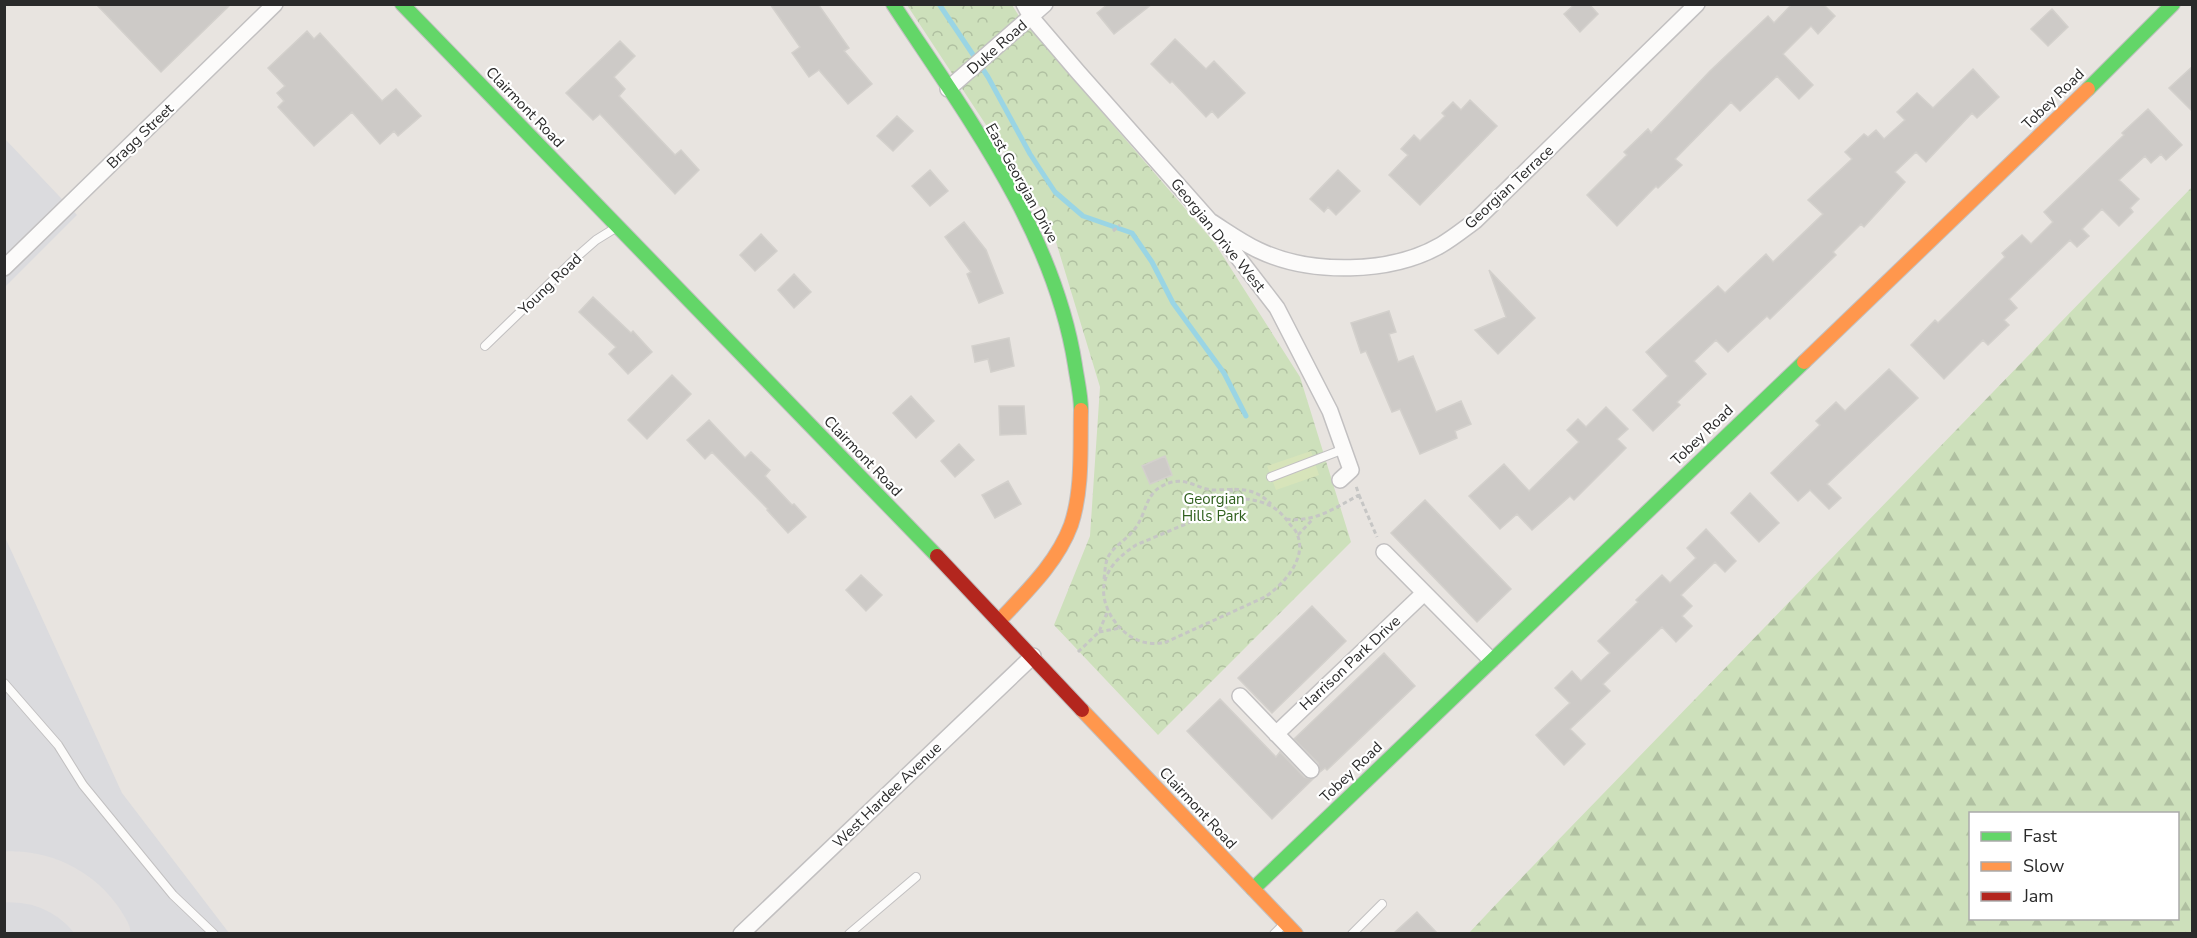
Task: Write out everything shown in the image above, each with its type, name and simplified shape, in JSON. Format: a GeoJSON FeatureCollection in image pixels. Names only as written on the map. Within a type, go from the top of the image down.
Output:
{"type":"FeatureCollection","features":[{"type":"Feature","properties":{"kind":"street","name":"Bragg Street"},"geometry":{"type":"LineString","coordinates":[[4,268],[275,4]]}},
{"type":"Feature","properties":{"kind":"street","name":"Clairmont Road"},"geometry":{"type":"LineString","coordinates":[[402,4],[1033,656],[1296,933]]}},
{"type":"Feature","properties":{"kind":"street","name":"East Georgian Drive"},"geometry":{"type":"LineString","coordinates":[[893,4],[997,168],[1042,253],[1071,341],[1080,392],[1082,445],[1075,513],[1070,529],[1044,571],[999,621]]}},
{"type":"Feature","properties":{"kind":"street","name":"Duke Road"},"geometry":{"type":"LineString","coordinates":[[948,89],[1028,11],[1045,4]]}},
{"type":"Feature","properties":{"kind":"street","name":"Georgian Terrace"},"geometry":{"type":"LineString","coordinates":[[1210,221],[1259,250],[1312,267],[1355,268],[1399,262],[1440,246],[1475,221],[1697,4]]}},
{"type":"Feature","properties":{"kind":"street","name":"Tobey Road"},"geometry":{"type":"LineString","coordinates":[[1253,889],[2062,115],[2173,4]]}},
{"type":"Feature","properties":{"kind":"street","name":"Georgian Drive West"},"geometry":{"type":"LineString","coordinates":[[1028,11],[1210,221],[1277,308],[1330,411],[1344,449],[1346,475]]}},
{"type":"Feature","properties":{"kind":"street"},"geometry":{"type":"LineString","coordinates":[[1384,552],[1491,660]]}},
{"type":"Feature","properties":{"kind":"street","name":"Harrison Park Drive"},"geometry":{"type":"LineString","coordinates":[[1276,734],[1424,593]]}},
{"type":"Feature","properties":{"kind":"street","name":"West Hardee Avenue"},"geometry":{"type":"LineString","coordinates":[[741,933],[1033,656]]}},
{"type":"Feature","properties":{"kind":"street"},"geometry":{"type":"LineString","coordinates":[[1240,696],[1311,770]]}},
{"type":"Feature","properties":{"kind":"lane","name":"Young Road"},"geometry":{"type":"LineString","coordinates":[[485,346],[580,254],[618,226]]}},
{"type":"Feature","properties":{"kind":"lane"},"geometry":{"type":"LineString","coordinates":[[1271,477],[1344,449]]}},
{"type":"Feature","properties":{"kind":"lane"},"geometry":{"type":"LineString","coordinates":[[4,683],[58,745],[83,785],[173,895],[214,933]]}},
{"type":"Feature","properties":{"kind":"lane"},"geometry":{"type":"LineString","coordinates":[[849,933],[916,876]]}},
{"type":"Feature","properties":{"kind":"lane"},"geometry":{"type":"LineString","coordinates":[[1352,933],[1382,904]]}},
{"type":"Feature","properties":{"kind":"lane"},"geometry":{"type":"LineString","coordinates":[[1274,933],[1286,923]]}},
{"type":"Feature","properties":{"kind":"path"},"geometry":{"type":"LineString","coordinates":[[1113,231],[1120,225]]}},
{"type":"Feature","properties":{"kind":"path"},"geometry":{"type":"LineString","coordinates":[[1346,475],[1359,495],[1384,552]]}},
{"type":"Feature","properties":{"kind":"path"},"geometry":{"type":"LineString","coordinates":[[1184,481],[1214,491],[1231,489],[1262,495],[1273,506],[1298,535],[1299,555],[1291,572],[1279,588],[1265,597],[1164,643],[1141,641],[1120,628],[1104,598],[1108,558],[1133,531],[1151,494],[1172,482],[1184,481]]}},
{"type":"Feature","properties":{"kind":"path"},"geometry":{"type":"LineString","coordinates":[[1231,489],[1234,504]]}},
{"type":"Feature","properties":{"kind":"path"},"geometry":{"type":"LineString","coordinates":[[1298,535],[1313,519],[1359,495]]}},
{"type":"Feature","properties":{"kind":"path"},"geometry":{"type":"LineString","coordinates":[[1104,583],[1112,567],[1136,545],[1245,499],[1273,506]]}},
{"type":"Feature","properties":{"kind":"path"},"geometry":{"type":"LineString","coordinates":[[1286,519],[1298,521],[1313,519]]}},
{"type":"Feature","properties":{"kind":"path"},"geometry":{"type":"LineString","coordinates":[[1121,543],[1128,551]]}},
{"type":"Feature","properties":{"kind":"path"},"geometry":{"type":"LineString","coordinates":[[1078,652],[1099,632],[1108,609]]}},
{"type":"Feature","properties":{"kind":"path"},"geometry":{"type":"LineString","coordinates":[[1099,632],[1120,628]]}},
{"type":"Feature","properties":{"kind":"shaded area"},"geometry":{"type":"Polygon","coordinates":[[[5,139],[77,215],[5,287],[5,139]]]}},
{"type":"Feature","properties":{"kind":"shaded area"},"geometry":{"type":"Polygon","coordinates":[[[4,535],[122,793],[229,933],[5,933],[4,535]]]}},
{"type":"Feature","properties":{"kind":"green space","name":"Georgian Hills Park"},"geometry":{"type":"Polygon","coordinates":[[[907,5],[1012,5],[1019,16],[1214,242],[1300,377],[1351,542],[1158,735],[1054,625],[1090,536],[1100,387],[1050,222],[907,5]]]}},
{"type":"Feature","properties":{"kind":"green space"},"geometry":{"type":"Polygon","coordinates":[[[2192,187],[2192,933],[1469,933],[1502,898],[2192,187]]]}},
{"type":"Feature","properties":{"kind":"green space"},"geometry":{"type":"Polygon","coordinates":[[[1311,451],[1319,475],[1276,490],[1267,466],[1311,451]]]}},
{"type":"Feature","properties":{"kind":"building"},"geometry":{"type":"Polygon","coordinates":[[[96,4],[231,4],[161,72],[96,4]]]}},
{"type":"Feature","properties":{"kind":"building"},"geometry":{"type":"Polygon","coordinates":[[[770,4],[818,4],[849,48],[844,51],[872,84],[848,104],[819,70],[809,77],[792,53],[800,47],[770,4]]]}},
{"type":"Feature","properties":{"kind":"building"},"geometry":{"type":"Polygon","coordinates":[[[1108,4],[1152,4],[1114,34],[1097,13],[1108,4]]]}},
{"type":"Feature","properties":{"kind":"building"},"geometry":{"type":"Polygon","coordinates":[[[1575,4],[1589,4],[1598,14],[1580,32],[1564,14],[1575,4]]]}},
{"type":"Feature","properties":{"kind":"building"},"geometry":{"type":"Polygon","coordinates":[[[1792,4],[1823,4],[1835,16],[1818,34],[1811,26],[1783,54],[1813,85],[1799,99],[1777,76],[1740,111],[1731,102],[1675,159],[1682,165],[1658,188],[1656,186],[1617,226],[1587,195],[1627,155],[1624,152],[1648,129],[1651,133],[1710,71],[1768,16],[1774,23],[1792,4]]]}},
{"type":"Feature","properties":{"kind":"building"},"geometry":{"type":"Polygon","coordinates":[[[2052,9],[2068,27],[2048,46],[2031,29],[2052,9]]]}},
{"type":"Feature","properties":{"kind":"building"},"geometry":{"type":"Polygon","coordinates":[[[307,31],[314,39],[320,33],[382,101],[396,89],[421,116],[398,136],[394,131],[380,144],[352,112],[314,146],[278,107],[284,101],[277,93],[285,86],[268,68],[307,31]]]}},
{"type":"Feature","properties":{"kind":"building"},"geometry":{"type":"Polygon","coordinates":[[[1175,39],[1206,69],[1214,61],[1245,93],[1218,118],[1212,111],[1206,117],[1172,81],[1170,83],[1151,64],[1175,39]]]}},
{"type":"Feature","properties":{"kind":"building"},"geometry":{"type":"Polygon","coordinates":[[[620,41],[635,56],[614,77],[625,89],[619,96],[675,155],[681,150],[699,170],[675,194],[600,114],[593,120],[566,93],[620,41]]]}},
{"type":"Feature","properties":{"kind":"building"},"geometry":{"type":"Polygon","coordinates":[[[2193,66],[2193,112],[2169,88],[2193,66]]]}},
{"type":"Feature","properties":{"kind":"building"},"geometry":{"type":"Polygon","coordinates":[[[1973,69],[1999,97],[1977,118],[1972,113],[1926,162],[1916,152],[1895,172],[1905,182],[1864,227],[1861,224],[1833,252],[1836,255],[1770,319],[1767,316],[1728,352],[1716,340],[1694,361],[1706,374],[1677,402],[1680,405],[1653,431],[1633,410],[1668,376],[1646,352],[1718,286],[1725,293],[1766,254],[1773,262],[1823,214],[1808,200],[1852,159],[1845,152],[1864,134],[1868,137],[1876,130],[1884,139],[1905,120],[1897,112],[1917,93],[1933,108],[1973,69]]]}},
{"type":"Feature","properties":{"kind":"building"},"geometry":{"type":"Polygon","coordinates":[[[1470,100],[1497,126],[1420,205],[1389,175],[1408,155],[1401,149],[1414,135],[1420,141],[1445,116],[1442,113],[1453,102],[1461,110],[1470,100]]]}},
{"type":"Feature","properties":{"kind":"building"},"geometry":{"type":"Polygon","coordinates":[[[2148,109],[2182,145],[2166,160],[2161,154],[2151,163],[2145,156],[2119,180],[2139,199],[2130,208],[2133,212],[2119,226],[2102,209],[2082,229],[2089,236],[2077,247],[2070,240],[2009,299],[2017,308],[2004,320],[2009,325],[1988,345],[1983,340],[1944,379],[1911,345],[1935,320],[1938,323],[2005,257],[2002,253],[2022,235],[2031,244],[2053,222],[2044,212],[2148,109]]]}},
{"type":"Feature","properties":{"kind":"building"},"geometry":{"type":"Polygon","coordinates":[[[897,116],[913,131],[893,151],[877,136],[897,116]]]}},
{"type":"Feature","properties":{"kind":"building"},"geometry":{"type":"Polygon","coordinates":[[[930,170],[948,191],[930,206],[912,186],[930,170]]]}},
{"type":"Feature","properties":{"kind":"building"},"geometry":{"type":"Polygon","coordinates":[[[1338,170],[1360,191],[1336,215],[1328,207],[1324,212],[1310,199],[1338,170]]]}},
{"type":"Feature","properties":{"kind":"building"},"geometry":{"type":"Polygon","coordinates":[[[964,222],[986,250],[1003,293],[979,303],[967,274],[971,272],[945,237],[964,222]]]}},
{"type":"Feature","properties":{"kind":"building"},"geometry":{"type":"Polygon","coordinates":[[[761,234],[777,251],[755,271],[740,255],[761,234]]]}},
{"type":"Feature","properties":{"kind":"building"},"geometry":{"type":"Polygon","coordinates":[[[1489,270],[1535,318],[1498,354],[1475,330],[1506,317],[1489,270]]]}},
{"type":"Feature","properties":{"kind":"building"},"geometry":{"type":"Polygon","coordinates":[[[794,274],[811,292],[794,308],[778,290],[794,274]]]}},
{"type":"Feature","properties":{"kind":"building"},"geometry":{"type":"Polygon","coordinates":[[[593,297],[631,333],[633,331],[652,352],[628,374],[609,354],[616,347],[579,312],[593,297]]]}},
{"type":"Feature","properties":{"kind":"building"},"geometry":{"type":"Polygon","coordinates":[[[1389,311],[1396,332],[1389,334],[1398,362],[1413,356],[1436,412],[1461,401],[1471,424],[1455,431],[1457,438],[1420,454],[1400,409],[1392,412],[1366,351],[1361,353],[1351,323],[1389,311]]]}},
{"type":"Feature","properties":{"kind":"building"},"geometry":{"type":"Polygon","coordinates":[[[1009,338],[1014,366],[991,372],[988,359],[975,362],[972,346],[1009,338]]]}},
{"type":"Feature","properties":{"kind":"building"},"geometry":{"type":"Polygon","coordinates":[[[1889,369],[1918,398],[1827,484],[1841,498],[1829,509],[1810,490],[1798,501],[1771,473],[1820,425],[1816,421],[1836,402],[1845,411],[1889,369]]]}},
{"type":"Feature","properties":{"kind":"building"},"geometry":{"type":"Polygon","coordinates":[[[672,375],[691,394],[647,439],[628,420],[672,375]]]}},
{"type":"Feature","properties":{"kind":"building"},"geometry":{"type":"Polygon","coordinates":[[[911,396],[934,421],[916,438],[893,413],[911,396]]]}},
{"type":"Feature","properties":{"kind":"building"},"geometry":{"type":"Polygon","coordinates":[[[999,406],[1024,406],[1026,434],[1000,435],[999,406]]]}},
{"type":"Feature","properties":{"kind":"building"},"geometry":{"type":"Polygon","coordinates":[[[1606,407],[1628,429],[1617,439],[1626,448],[1574,500],[1570,496],[1532,530],[1517,514],[1500,529],[1469,496],[1504,464],[1529,491],[1579,442],[1567,430],[1578,419],[1586,427],[1606,407]]]}},
{"type":"Feature","properties":{"kind":"building"},"geometry":{"type":"Polygon","coordinates":[[[709,420],[745,458],[751,452],[770,470],[765,476],[806,517],[788,533],[768,509],[712,452],[705,459],[687,440],[709,420]]]}},
{"type":"Feature","properties":{"kind":"building"},"geometry":{"type":"Polygon","coordinates":[[[959,444],[974,460],[955,477],[941,461],[959,444]]]}},
{"type":"Feature","properties":{"kind":"building"},"geometry":{"type":"Polygon","coordinates":[[[1165,456],[1172,475],[1150,484],[1142,466],[1165,456]]]}},
{"type":"Feature","properties":{"kind":"building"},"geometry":{"type":"Polygon","coordinates":[[[1008,481],[1021,504],[995,518],[982,495],[1008,481]]]}},
{"type":"Feature","properties":{"kind":"building"},"geometry":{"type":"Polygon","coordinates":[[[1750,493],[1779,523],[1759,542],[1731,513],[1750,493]]]}},
{"type":"Feature","properties":{"kind":"building"},"geometry":{"type":"Polygon","coordinates":[[[1425,500],[1511,589],[1477,622],[1391,533],[1425,500]]]}},
{"type":"Feature","properties":{"kind":"building"},"geometry":{"type":"Polygon","coordinates":[[[1706,529],[1736,561],[1725,572],[1715,562],[1681,595],[1692,606],[1682,616],[1692,626],[1676,642],[1662,627],[1603,684],[1610,691],[1570,729],[1585,744],[1564,765],[1536,735],[1570,703],[1555,688],[1572,671],[1581,681],[1610,653],[1598,641],[1662,575],[1670,583],[1696,558],[1687,548],[1706,529]]]}},
{"type":"Feature","properties":{"kind":"building"},"geometry":{"type":"Polygon","coordinates":[[[861,575],[882,595],[866,611],[846,590],[861,575]]]}},
{"type":"Feature","properties":{"kind":"building"},"geometry":{"type":"Polygon","coordinates":[[[1312,606],[1346,641],[1272,713],[1238,678],[1312,606]]]}},
{"type":"Feature","properties":{"kind":"building"},"geometry":{"type":"Polygon","coordinates":[[[1384,653],[1415,686],[1327,770],[1325,768],[1320,772],[1318,763],[1294,739],[1384,653]]]}},
{"type":"Feature","properties":{"kind":"building"},"geometry":{"type":"Polygon","coordinates":[[[1220,699],[1276,757],[1280,752],[1304,777],[1313,779],[1272,819],[1187,731],[1220,699]]]}},
{"type":"Feature","properties":{"kind":"building"},"geometry":{"type":"Polygon","coordinates":[[[1417,912],[1437,933],[1394,933],[1417,912]]]}},
{"type":"Feature","properties":{"kind":"waterway"},"geometry":{"type":"LineString","coordinates":[[939,4],[988,77],[1030,154],[1055,192],[1083,216],[1132,233],[1152,262],[1173,303],[1224,373],[1246,416]]}},
{"type":"Feature","properties":{"kind":"taxiway"},"geometry":{"type":"LineString","coordinates":[[4,877],[35,880],[63,890],[87,909],[105,934]]}},
{"type":"Feature","properties":{"kind":"traffic: fast"},"geometry":{"type":"LineString","coordinates":[[402,4],[937,556]]}},
{"type":"Feature","properties":{"kind":"traffic: fast"},"geometry":{"type":"LineString","coordinates":[[893,4],[977,132],[1004,176],[1027,221],[1048,268],[1064,316],[1075,365],[1081,410]]}},
{"type":"Feature","properties":{"kind":"traffic: fast"},"geometry":{"type":"LineString","coordinates":[[2088,89],[2173,4]]}},
{"type":"Feature","properties":{"kind":"traffic: fast"},"geometry":{"type":"LineString","coordinates":[[1253,889],[1804,362]]}},
{"type":"Feature","properties":{"kind":"traffic: slow"},"geometry":{"type":"LineString","coordinates":[[1804,362],[2088,89]]}},
{"type":"Feature","properties":{"kind":"traffic: slow"},"geometry":{"type":"LineString","coordinates":[[999,621],[1049,564],[1058,552],[1071,525],[1079,483],[1081,410]]}},
{"type":"Feature","properties":{"kind":"traffic: slow"},"geometry":{"type":"LineString","coordinates":[[1082,710],[1296,934]]}},
{"type":"Feature","properties":{"kind":"traffic: jam"},"geometry":{"type":"LineString","coordinates":[[937,556],[1082,710]]}}]}
